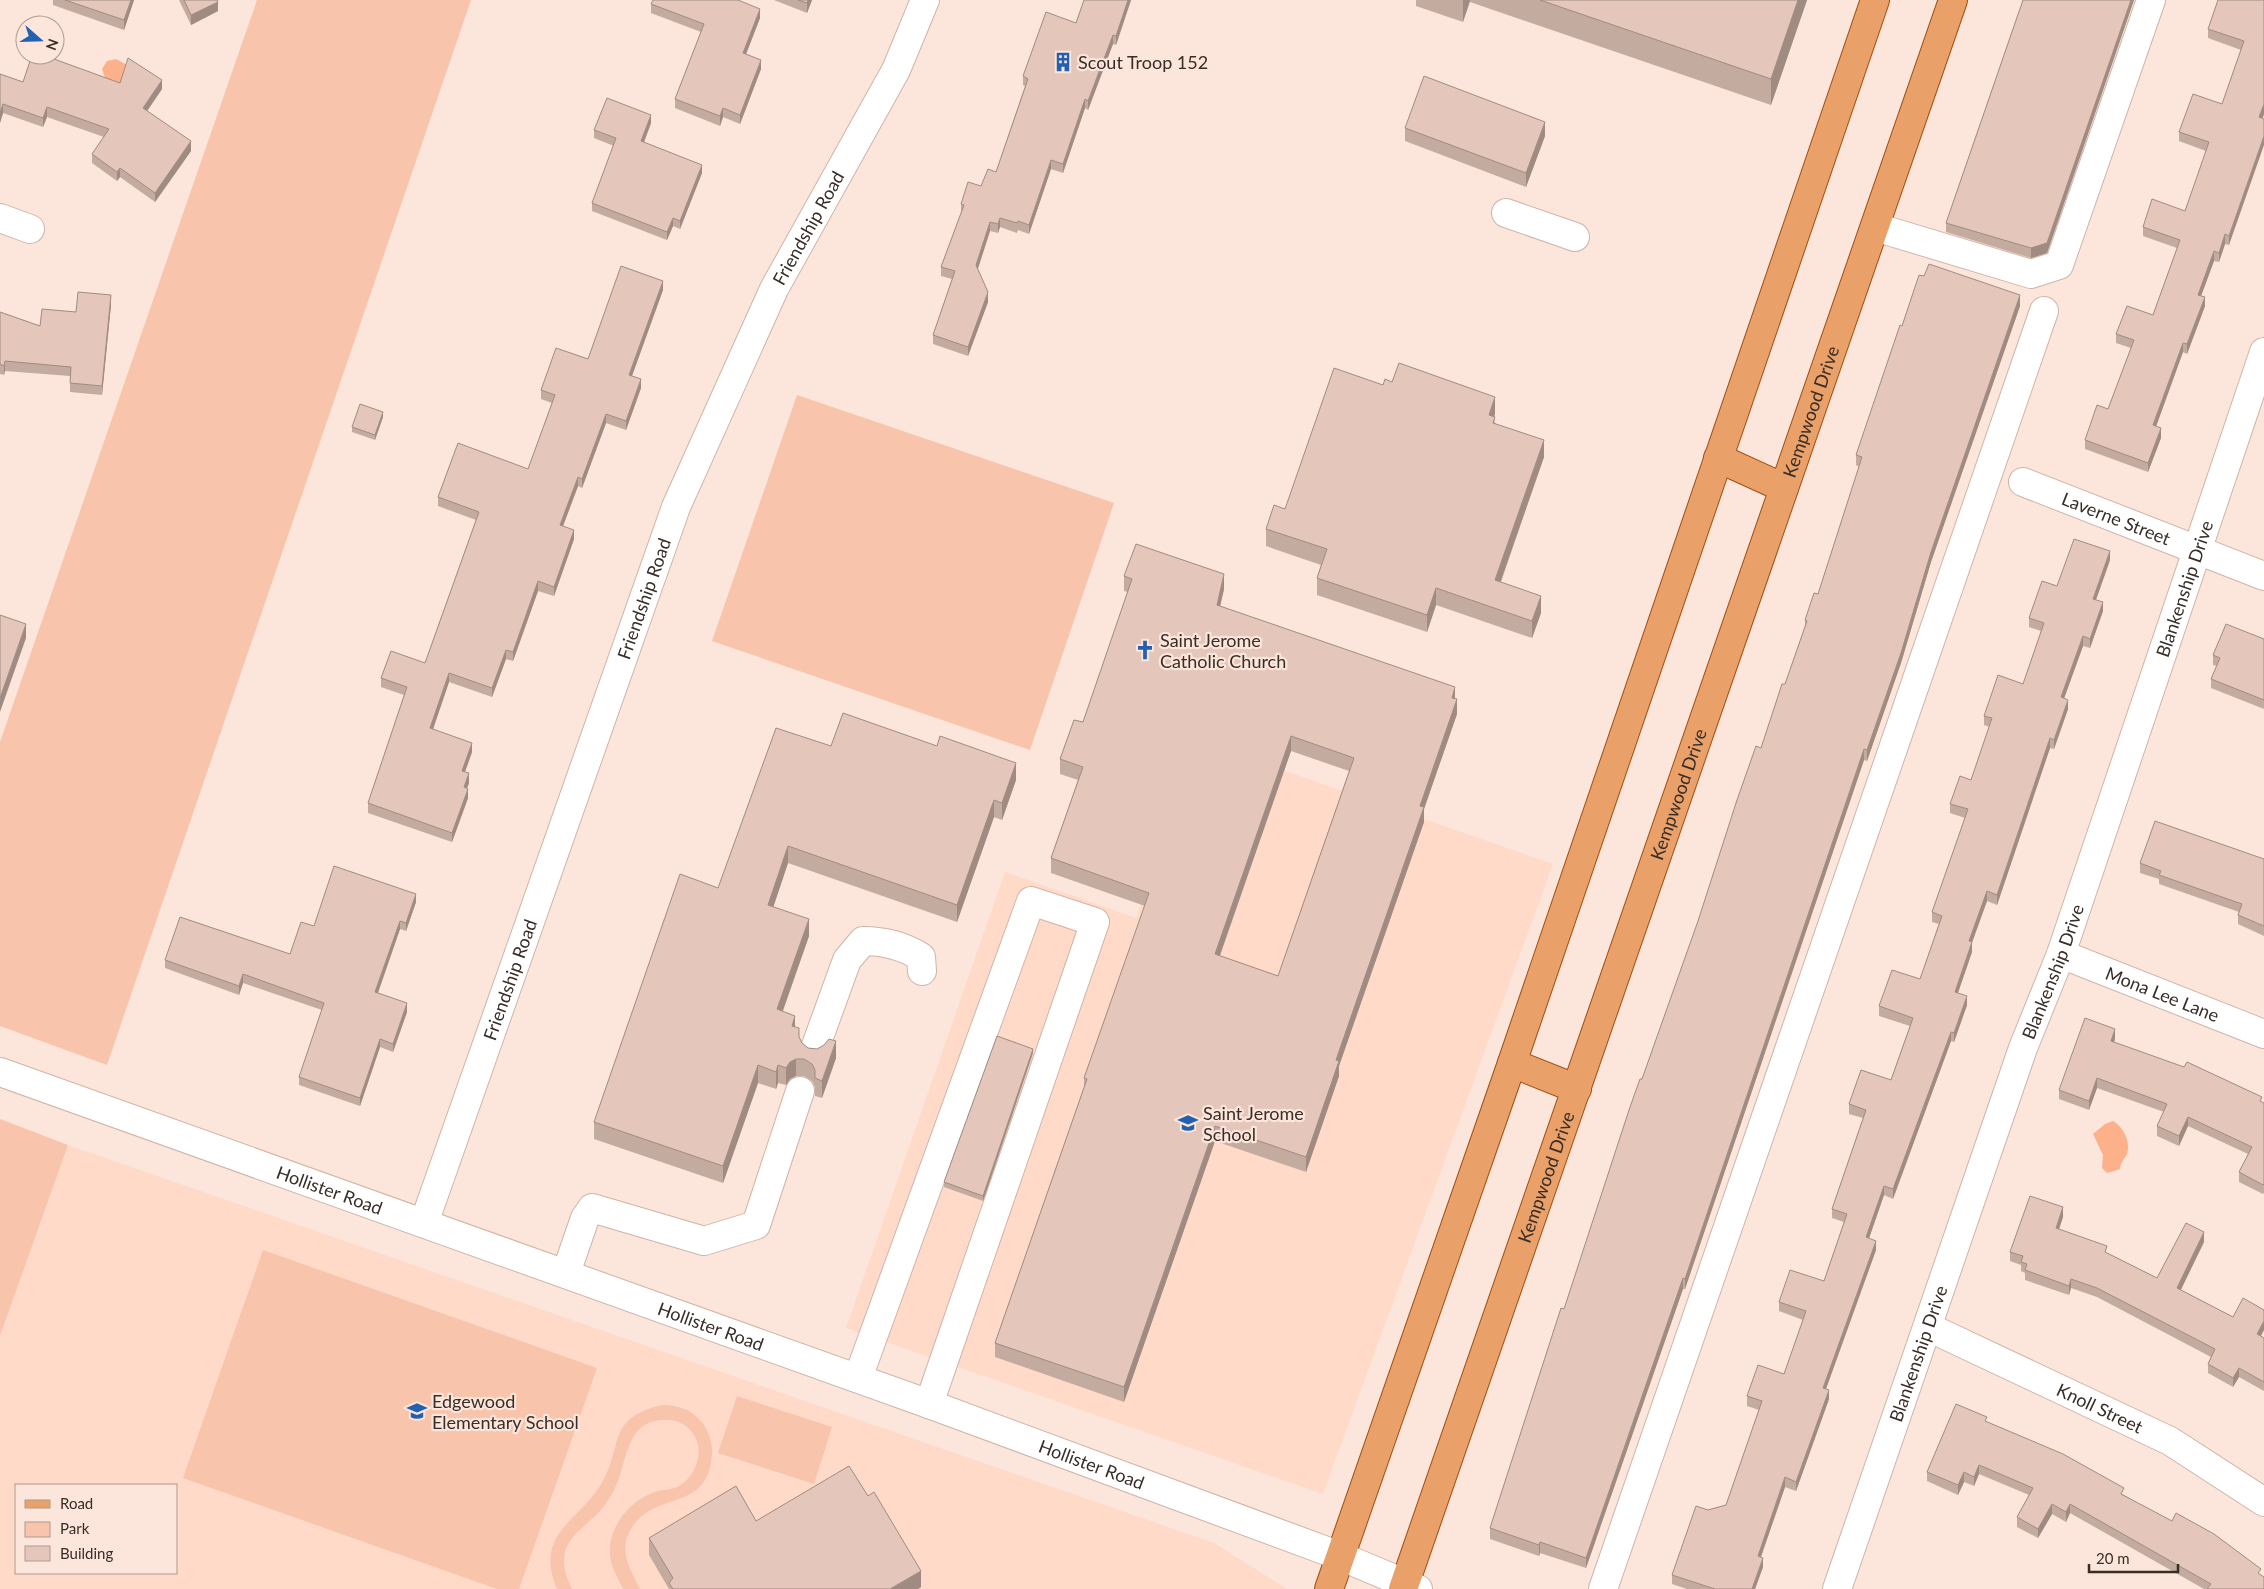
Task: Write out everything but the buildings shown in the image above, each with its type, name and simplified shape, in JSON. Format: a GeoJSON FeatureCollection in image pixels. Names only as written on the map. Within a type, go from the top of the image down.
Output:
{"type":"FeatureCollection","features":[{"type":"Feature","properties":{"kind":"main road"},"geometry":{"type":"LineString","coordinates":[[1329,1589],[1512,1063],[1875,0]]}},
{"type":"Feature","properties":{"kind":"main road","name":"Kempwood Drive"},"geometry":{"type":"LineString","coordinates":[[1408,1588],[1576,1089],[1953,0]]}},
{"type":"Feature","properties":{"kind":"main road"},"geometry":{"type":"LineString","coordinates":[[1718,458],[1784,488]]}},
{"type":"Feature","properties":{"kind":"main road"},"geometry":{"type":"LineString","coordinates":[[1512,1063],[1576,1089]]}},
{"type":"Feature","properties":{"kind":"street","name":"Friendship Road"},"geometry":{"type":"LineString","coordinates":[[424,1223],[676,507],[774,290],[896,70],[925,0]]}},
{"type":"Feature","properties":{"kind":"street"},"geometry":{"type":"LineString","coordinates":[[1875,227],[2031,274],[2059,265],[2151,0]]}},
{"type":"Feature","properties":{"kind":"street"},"geometry":{"type":"LineString","coordinates":[[1506,213],[1575,237]]}},
{"type":"Feature","properties":{"kind":"street"},"geometry":{"type":"LineString","coordinates":[[0,218],[30,229]]}},
{"type":"Feature","properties":{"kind":"street"},"geometry":{"type":"LineString","coordinates":[[1603,1589],[2044,311]]}},
{"type":"Feature","properties":{"kind":"street","name":"Blankenship Drive"},"geometry":{"type":"LineString","coordinates":[[1837,1589],[2023,1048],[2061,954],[2264,352]]}},
{"type":"Feature","properties":{"kind":"street","name":"Laverne Street"},"geometry":{"type":"LineString","coordinates":[[2023,482],[2264,576]]}},
{"type":"Feature","properties":{"kind":"street"},"geometry":{"type":"LineString","coordinates":[[858,1378],[1031,901],[1094,922],[930,1404]]}},
{"type":"Feature","properties":{"kind":"street"},"geometry":{"type":"LineString","coordinates":[[814,1051],[847,960],[863,941],[884,941],[910,950],[921,957],[922,971]]}},
{"type":"Feature","properties":{"kind":"street","name":"Mona Lee Lane"},"geometry":{"type":"LineString","coordinates":[[2061,954],[2264,1034]]}},
{"type":"Feature","properties":{"kind":"street","name":"Hollister Road"},"geometry":{"type":"LineString","coordinates":[[0,1072],[930,1404],[1340,1556],[1408,1588]]}},
{"type":"Feature","properties":{"kind":"street"},"geometry":{"type":"LineString","coordinates":[[566,1274],[585,1218],[592,1208],[704,1241],[756,1225],[800,1091]]}},
{"type":"Feature","properties":{"kind":"street","name":"Knoll Street"},"geometry":{"type":"LineString","coordinates":[[1928,1327],[2170,1442],[2264,1502]]}},
{"type":"Feature","properties":{"kind":"shaded area"},"geometry":{"type":"Polygon","coordinates":[[[116,59],[127,65],[115,108],[102,69],[107,61],[116,59]]]}},
{"type":"Feature","properties":{"kind":"shaded area","name":"Saint Jerome School"},"geometry":{"type":"Polygon","coordinates":[[[1199,741],[1553,864],[1323,1494],[846,1328],[1005,872],[1136,918],[1199,741]]]}},
{"type":"Feature","properties":{"kind":"shaded area"},"geometry":{"type":"Polygon","coordinates":[[[2113,1121],[2125,1135],[2128,1149],[2120,1169],[2107,1173],[2102,1168],[2103,1155],[2093,1134],[2105,1124],[2113,1121]]]}},
{"type":"Feature","properties":{"kind":"shaded area","name":"Edgewood Elementary School"},"geometry":{"type":"Polygon","coordinates":[[[68,1145],[1214,1543],[1287,1589],[0,1589],[0,1336],[68,1145]]]}},
{"type":"Feature","properties":{"kind":"green space"},"geometry":{"type":"Polygon","coordinates":[[[257,0],[471,0],[107,1065],[0,1026],[0,742],[257,0]]]}},
{"type":"Feature","properties":{"kind":"green space"},"geometry":{"type":"Polygon","coordinates":[[[797,395],[1114,503],[1030,750],[712,641],[797,395]]]}},
{"type":"Feature","properties":{"kind":"green space"},"geometry":{"type":"Polygon","coordinates":[[[0,1119],[68,1145],[0,1336],[0,1119]]]}},
{"type":"Feature","properties":{"kind":"green space"},"geometry":{"type":"Polygon","coordinates":[[[263,1250],[597,1368],[519,1589],[497,1589],[183,1478],[263,1250]]]}},
{"type":"Feature","properties":{"kind":"green space"},"geometry":{"type":"Polygon","coordinates":[[[737,1396],[832,1427],[814,1484],[718,1453],[737,1396]]]}},
{"type":"Feature","properties":{"kind":"green space"},"geometry":{"type":"Polygon","coordinates":[[[663,1405],[688,1410],[703,1424],[709,1436],[712,1455],[708,1473],[701,1486],[691,1494],[653,1509],[641,1517],[631,1529],[627,1537],[625,1552],[629,1567],[640,1589],[623,1589],[612,1565],[610,1554],[610,1543],[618,1523],[624,1514],[641,1499],[653,1492],[676,1488],[691,1476],[699,1453],[696,1438],[688,1428],[679,1422],[664,1420],[651,1422],[641,1428],[629,1447],[612,1494],[601,1510],[572,1538],[566,1549],[564,1559],[565,1570],[572,1589],[557,1589],[551,1571],[551,1555],[554,1542],[561,1531],[600,1486],[624,1426],[632,1418],[644,1411],[663,1405]]]}},
{"type":"Feature","properties":{"kind":"place","name":"Scout Troop 152"},"geometry":{"type":"Point","coordinates":[1063,62]}},
{"type":"Feature","properties":{"kind":"place","name":"Saint Jerome Catholic Church"},"geometry":{"type":"Point","coordinates":[1145,650]}},
{"type":"Feature","properties":{"kind":"place","name":"Saint Jerome School"},"geometry":{"type":"Point","coordinates":[1188,1123]}},
{"type":"Feature","properties":{"kind":"place","name":"Edgewood Elementary School"},"geometry":{"type":"Point","coordinates":[417,1411]}}]}
